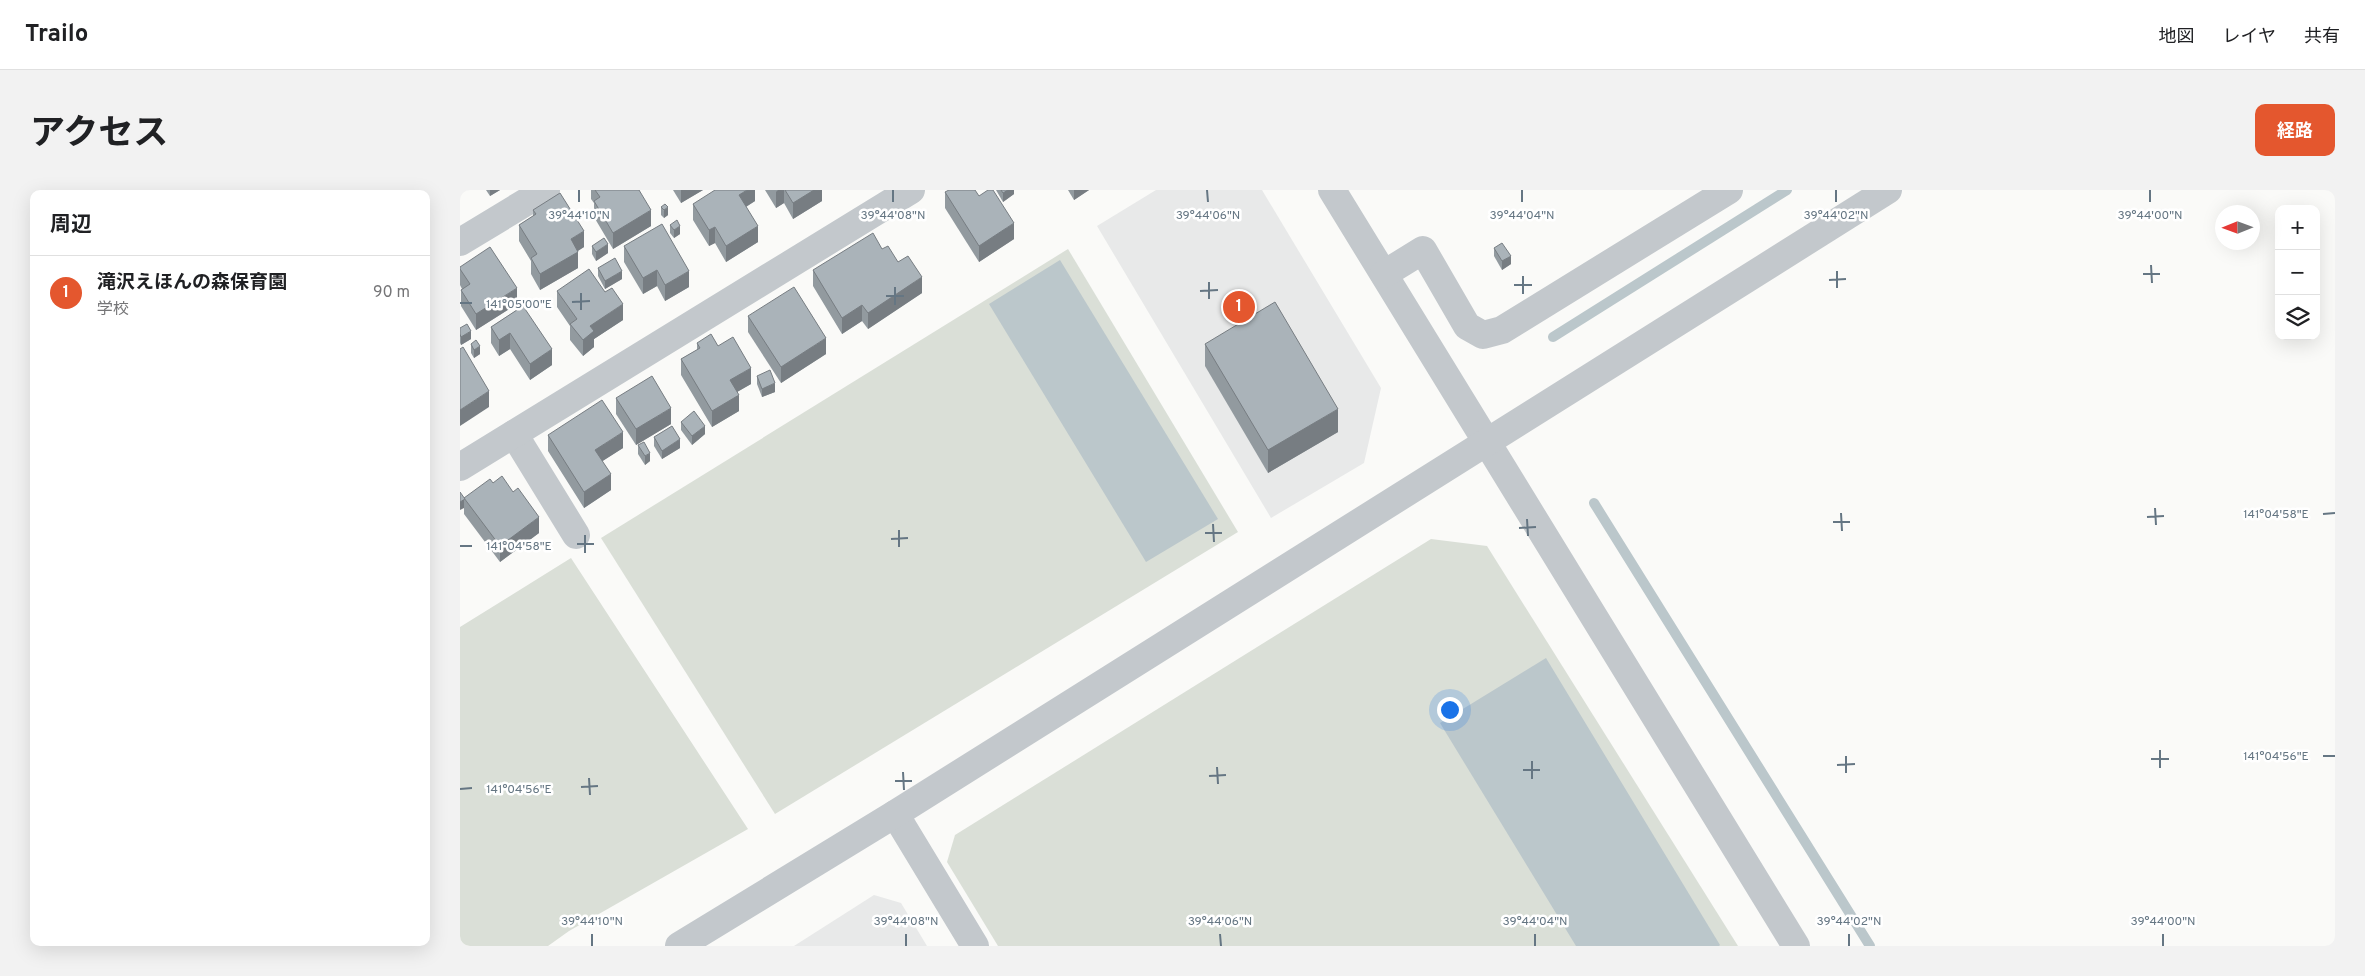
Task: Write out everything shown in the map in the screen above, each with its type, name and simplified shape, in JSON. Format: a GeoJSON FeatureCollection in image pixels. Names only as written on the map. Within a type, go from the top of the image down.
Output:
{"type":"FeatureCollection","features":[{"type":"Feature","properties":{"kind":"street"},"geometry":{"type":"LineString","coordinates":[[460,242],[546,190]]}},
{"type":"Feature","properties":{"kind":"street"},"geometry":{"type":"LineString","coordinates":[[460,467],[911,190]]}},
{"type":"Feature","properties":{"kind":"street"},"geometry":{"type":"LineString","coordinates":[[1332,190],[1796,946]]}},
{"type":"Feature","properties":{"kind":"street"},"geometry":{"type":"LineString","coordinates":[[1384,274],[1423,250],[1467,326],[1483,335],[1502,330],[1729,190]]}},
{"type":"Feature","properties":{"kind":"street"},"geometry":{"type":"LineString","coordinates":[[679,946],[895,814],[1888,190]]}},
{"type":"Feature","properties":{"kind":"street"},"geometry":{"type":"LineString","coordinates":[[514,434],[576,535]]}},
{"type":"Feature","properties":{"kind":"street"},"geometry":{"type":"LineString","coordinates":[[895,814],[974,946]]}},
{"type":"Feature","properties":{"kind":"shaded area"},"geometry":{"type":"Polygon","coordinates":[[[1156,190],[1262,190],[1381,388],[1364,463],[1271,518],[1097,226],[1156,190]]]}},
{"type":"Feature","properties":{"kind":"shaded area"},"geometry":{"type":"Polygon","coordinates":[[[1068,249],[1238,532],[775,814],[601,538],[1068,249]]]}},
{"type":"Feature","properties":{"kind":"shaded area"},"geometry":{"type":"Polygon","coordinates":[[[1060,260],[1218,519],[1146,562],[989,304],[1060,260]]]}},
{"type":"Feature","properties":{"kind":"shaded area"},"geometry":{"type":"Polygon","coordinates":[[[1431,539],[1487,546],[1738,946],[998,946],[947,862],[955,835],[1431,539]]]}},
{"type":"Feature","properties":{"kind":"shaded area"},"geometry":{"type":"Polygon","coordinates":[[[571,558],[748,829],[569,931],[548,946],[460,946],[460,627],[571,558]]]}},
{"type":"Feature","properties":{"kind":"shaded area"},"geometry":{"type":"Polygon","coordinates":[[[1546,658],[1719,946],[1576,946],[1440,723],[1546,658]]]}},
{"type":"Feature","properties":{"kind":"shaded area"},"geometry":{"type":"Polygon","coordinates":[[[874,895],[901,903],[927,946],[794,946],[874,895]]]}},
{"type":"Feature","properties":{"kind":"building"},"geometry":{"type":"Polygon","coordinates":[[[595,190],[639,190],[651,210],[613,233],[594,201],[600,197],[595,190]]]}},
{"type":"Feature","properties":{"kind":"building"},"geometry":{"type":"Polygon","coordinates":[[[715,190],[747,190],[739,195],[758,226],[726,246],[715,227],[709,230],[693,204],[715,190]]]}},
{"type":"Feature","properties":{"kind":"building"},"geometry":{"type":"Polygon","coordinates":[[[785,190],[814,190],[793,203],[785,190]]]}},
{"type":"Feature","properties":{"kind":"building"},"geometry":{"type":"Polygon","coordinates":[[[949,190],[975,190],[979,196],[988,190],[993,190],[1014,223],[979,246],[945,192],[949,190]]]}},
{"type":"Feature","properties":{"kind":"building"},"geometry":{"type":"Polygon","coordinates":[[[560,193],[584,231],[571,239],[578,252],[540,274],[531,258],[537,254],[519,225],[536,214],[533,210],[560,193]]]}},
{"type":"Feature","properties":{"kind":"building"},"geometry":{"type":"Polygon","coordinates":[[[665,204],[668,207],[664,210],[661,207],[665,204]]]}},
{"type":"Feature","properties":{"kind":"building"},"geometry":{"type":"Polygon","coordinates":[[[677,220],[680,226],[674,230],[670,225],[677,220]]]}},
{"type":"Feature","properties":{"kind":"building"},"geometry":{"type":"Polygon","coordinates":[[[662,224],[689,271],[665,285],[657,270],[643,278],[624,246],[662,224]]]}},
{"type":"Feature","properties":{"kind":"building"},"geometry":{"type":"Polygon","coordinates":[[[873,233],[882,249],[888,246],[898,262],[908,256],[922,277],[868,313],[862,305],[842,318],[813,270],[873,233]]]}},
{"type":"Feature","properties":{"kind":"building"},"geometry":{"type":"Polygon","coordinates":[[[604,238],[608,244],[596,252],[592,246],[604,238]]]}},
{"type":"Feature","properties":{"kind":"building"},"geometry":{"type":"Polygon","coordinates":[[[1502,243],[1511,256],[1502,261],[1494,248],[1502,243]]]}},
{"type":"Feature","properties":{"kind":"building"},"geometry":{"type":"Polygon","coordinates":[[[490,247],[517,288],[476,314],[461,290],[470,284],[460,267],[490,247]]]}},
{"type":"Feature","properties":{"kind":"building"},"geometry":{"type":"Polygon","coordinates":[[[615,258],[622,271],[605,281],[598,268],[615,258]]]}},
{"type":"Feature","properties":{"kind":"building"},"geometry":{"type":"Polygon","coordinates":[[[589,269],[605,292],[612,288],[623,304],[590,326],[594,331],[583,340],[570,324],[577,319],[557,291],[589,269]]]}},
{"type":"Feature","properties":{"kind":"building"},"geometry":{"type":"Polygon","coordinates":[[[794,287],[826,338],[781,367],[748,316],[794,287]]]}},
{"type":"Feature","properties":{"kind":"building"},"geometry":{"type":"Polygon","coordinates":[[[1275,302],[1338,409],[1268,450],[1205,344],[1275,302]]]}},
{"type":"Feature","properties":{"kind":"building"},"geometry":{"type":"Polygon","coordinates":[[[523,306],[552,349],[530,364],[510,333],[499,340],[491,327],[523,306]]]}},
{"type":"Feature","properties":{"kind":"building"},"geometry":{"type":"Polygon","coordinates":[[[467,324],[471,331],[461,337],[460,328],[467,324]]]}},
{"type":"Feature","properties":{"kind":"building"},"geometry":{"type":"Polygon","coordinates":[[[711,334],[718,346],[733,337],[751,368],[730,380],[739,395],[712,411],[681,359],[700,348],[697,343],[711,334]]]}},
{"type":"Feature","properties":{"kind":"building"},"geometry":{"type":"Polygon","coordinates":[[[476,340],[480,346],[474,350],[471,344],[476,340]]]}},
{"type":"Feature","properties":{"kind":"building"},"geometry":{"type":"Polygon","coordinates":[[[463,347],[489,391],[460,410],[460,349],[463,347]]]}},
{"type":"Feature","properties":{"kind":"building"},"geometry":{"type":"Polygon","coordinates":[[[770,370],[775,383],[762,389],[757,376],[770,370]]]}},
{"type":"Feature","properties":{"kind":"building"},"geometry":{"type":"Polygon","coordinates":[[[652,376],[671,408],[636,429],[616,398],[652,376]]]}},
{"type":"Feature","properties":{"kind":"building"},"geometry":{"type":"Polygon","coordinates":[[[602,400],[623,432],[595,450],[611,474],[584,492],[548,435],[602,400]]]}},
{"type":"Feature","properties":{"kind":"building"},"geometry":{"type":"Polygon","coordinates":[[[694,411],[705,426],[692,436],[681,422],[694,411]]]}},
{"type":"Feature","properties":{"kind":"building"},"geometry":{"type":"Polygon","coordinates":[[[672,426],[680,439],[662,451],[654,437],[672,426]]]}},
{"type":"Feature","properties":{"kind":"building"},"geometry":{"type":"Polygon","coordinates":[[[644,442],[650,453],[645,456],[638,445],[644,442]]]}},
{"type":"Feature","properties":{"kind":"building"},"geometry":{"type":"Polygon","coordinates":[[[502,476],[513,492],[518,488],[539,517],[500,546],[464,498],[490,479],[493,483],[502,476]]]}},
{"type":"Feature","properties":{"kind":"building"},"geometry":{"type":"Polygon","coordinates":[[[460,492],[465,499],[460,502],[460,492]]]}},
{"type":"Feature","properties":{"kind":"waterway"},"geometry":{"type":"LineString","coordinates":[[1553,337],[1787,190]]}},
{"type":"Feature","properties":{"kind":"waterway"},"geometry":{"type":"LineString","coordinates":[[1594,503],[1870,946]]}},
{"type":"Feature","properties":{"kind":"place","name":"滝沢えほんの森保育園"},"geometry":{"type":"Point","coordinates":[1239,307]}}]}
